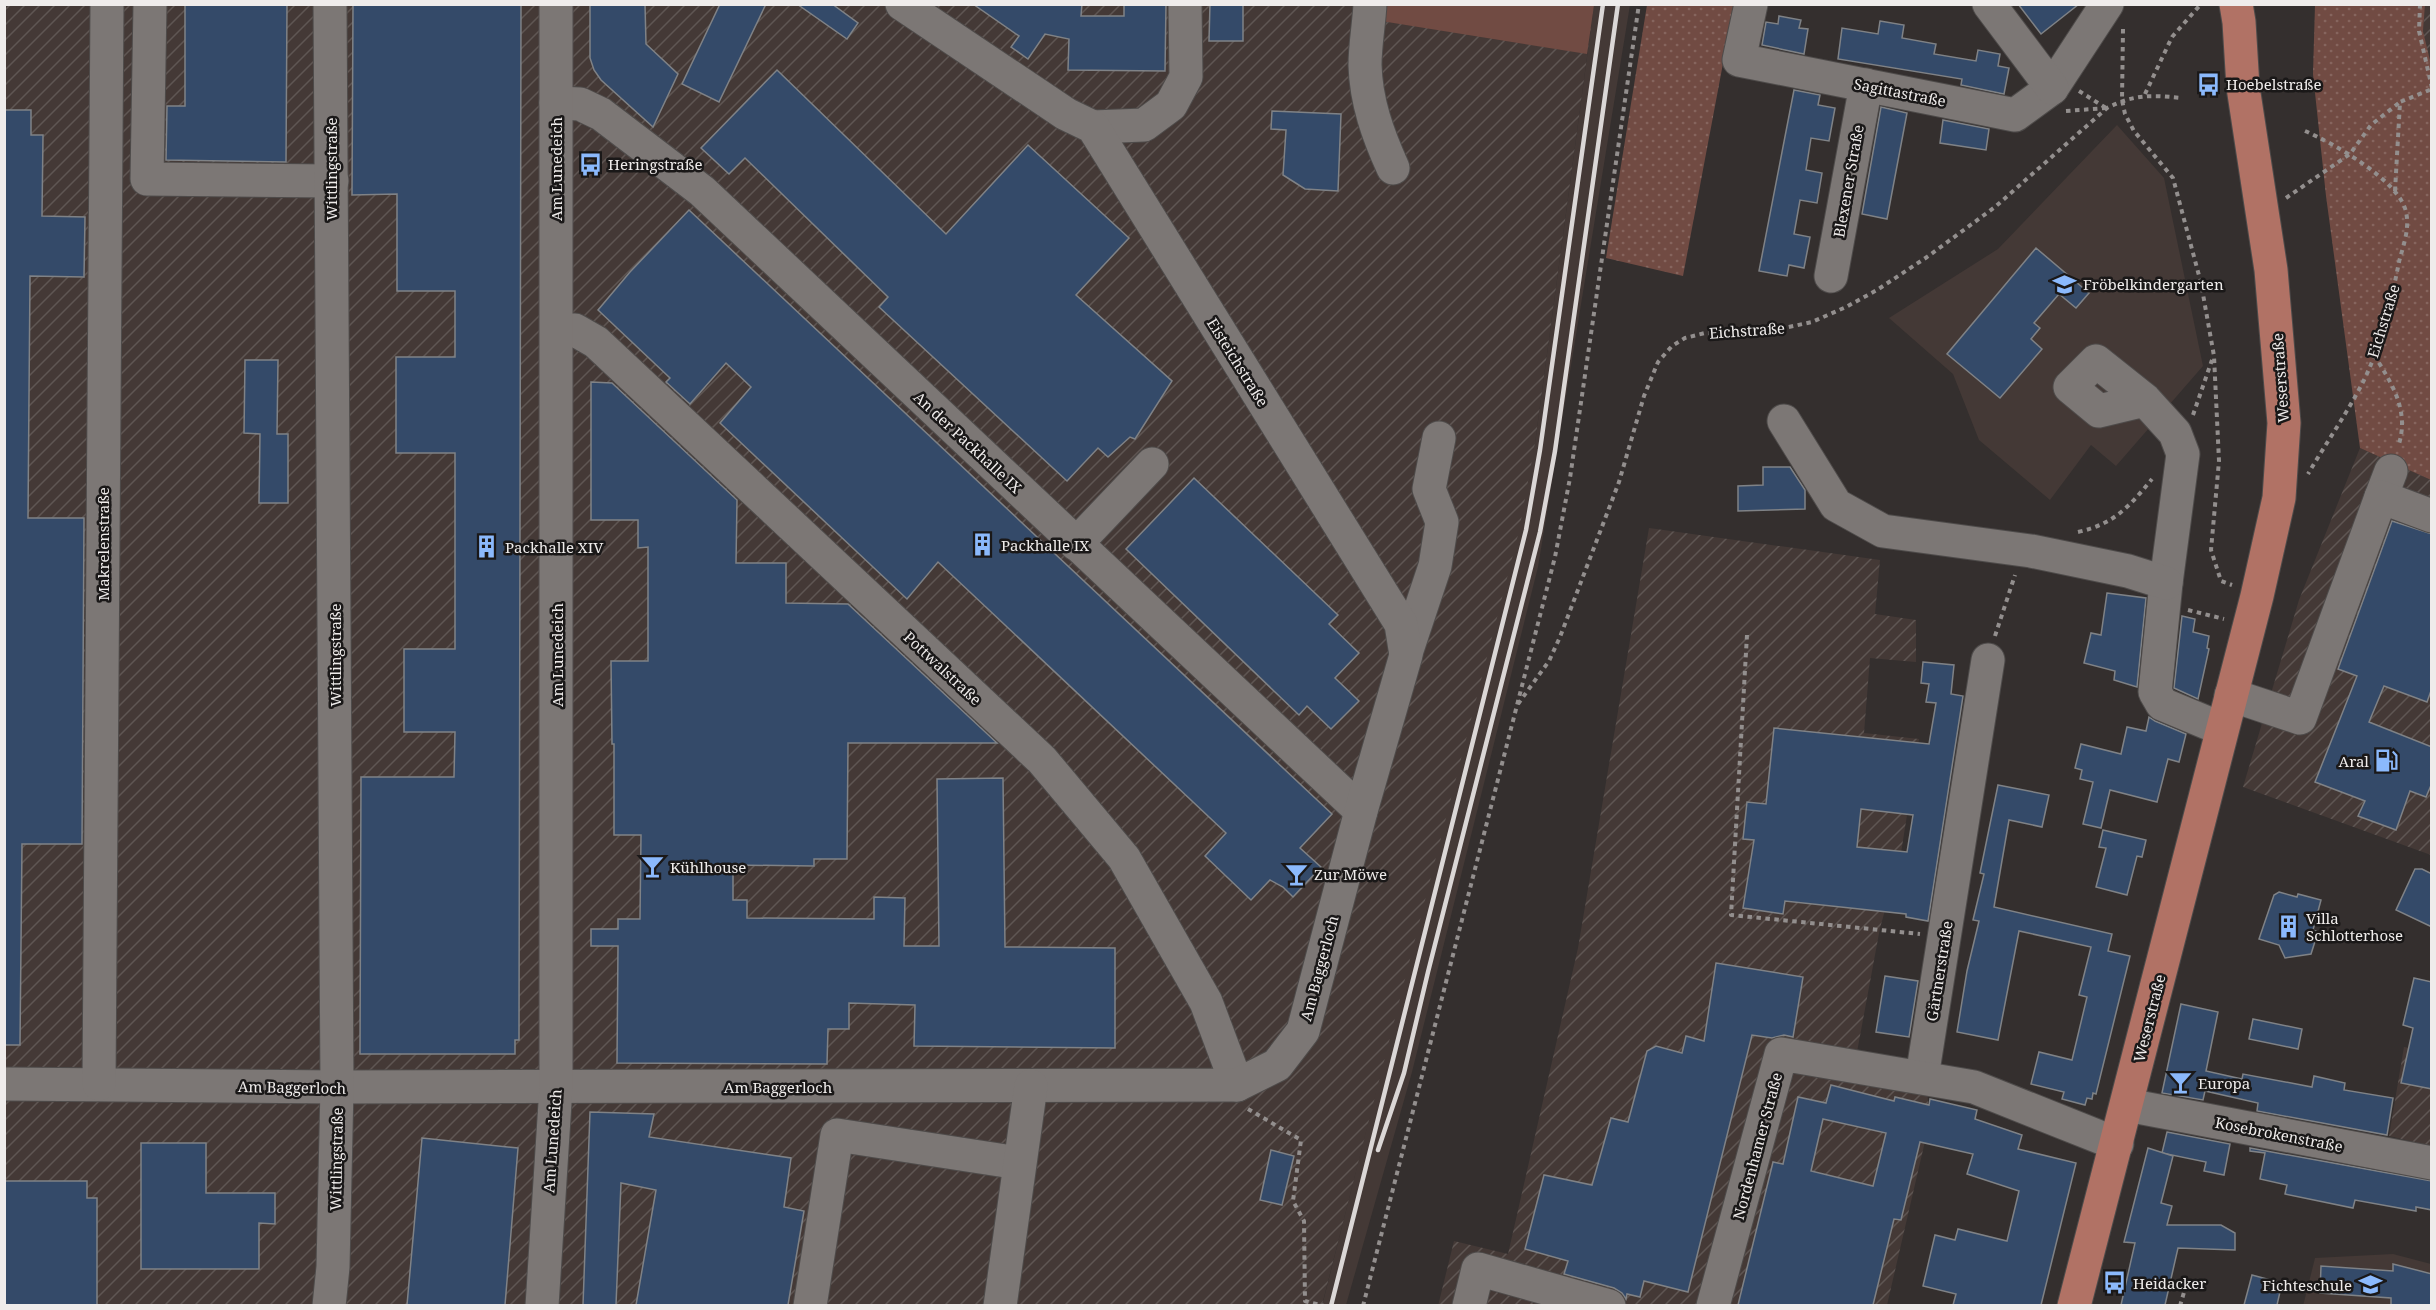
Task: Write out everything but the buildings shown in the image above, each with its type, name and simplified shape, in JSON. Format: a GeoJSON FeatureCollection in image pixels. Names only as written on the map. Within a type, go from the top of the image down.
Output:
{"type":"FeatureCollection","features":[{"type":"Feature","properties":{"kind":"main road","name":"Weserstraße"},"geometry":{"type":"LineString","coordinates":[[2074,1305],[2253,610],[2279,498],[2284,423],[2271,270],[2243,87],[2240,10]]}},
{"type":"Feature","properties":{"kind":"street","name":"Makrelenstraße"},"geometry":{"type":"LineString","coordinates":[[99,1084],[107,4]]}},
{"type":"Feature","properties":{"kind":"street"},"geometry":{"type":"LineString","coordinates":[[150,4],[147,180],[332,181]]}},
{"type":"Feature","properties":{"kind":"street","name":"Wittlingstraße"},"geometry":{"type":"LineString","coordinates":[[329,1305],[333,1267],[337,1088],[330,4]]}},
{"type":"Feature","properties":{"kind":"street","name":"Am Lunedeich"},"geometry":{"type":"LineString","coordinates":[[542,1305],[556,1087],[556,4]]}},
{"type":"Feature","properties":{"kind":"street"},"geometry":{"type":"LineString","coordinates":[[902,4],[1066,114],[1093,127],[1144,125],[1171,105],[1186,77],[1185,4]]}},
{"type":"Feature","properties":{"kind":"street"},"geometry":{"type":"LineString","coordinates":[[1370,4],[1365,65],[1370,104],[1378,135],[1393,168]]}},
{"type":"Feature","properties":{"kind":"street","name":"Sagittastraße"},"geometry":{"type":"LineString","coordinates":[[1751,4],[1739,60],[2014,115],[2052,88]]}},
{"type":"Feature","properties":{"kind":"street"},"geometry":{"type":"LineString","coordinates":[[1989,4],[2052,88],[2115,16]]}},
{"type":"Feature","properties":{"kind":"street","name":"Blexener Straße"},"geometry":{"type":"LineString","coordinates":[[1831,276],[1866,85]]}},
{"type":"Feature","properties":{"kind":"street","name":"An der Packhalle IX"},"geometry":{"type":"LineString","coordinates":[[556,103],[580,104],[601,114],[702,191],[1361,811]]}},
{"type":"Feature","properties":{"kind":"street","name":"Eisteichstraße"},"geometry":{"type":"LineString","coordinates":[[1093,127],[1401,624],[1406,655],[1361,811]]}},
{"type":"Feature","properties":{"kind":"street","name":"Pottwalstraße"},"geometry":{"type":"LineString","coordinates":[[557,331],[575,330],[596,342],[1042,760],[1124,858],[1206,1002],[1238,1085]]}},
{"type":"Feature","properties":{"kind":"street"},"geometry":{"type":"LineString","coordinates":[[2145,400],[2175,433],[2183,454],[2155,692],[2162,704],[2222,729]]}},
{"type":"Feature","properties":{"kind":"street"},"geometry":{"type":"LineString","coordinates":[[1784,421],[1836,505],[1883,531],[2031,551],[2128,571],[2165,594]]}},
{"type":"Feature","properties":{"kind":"street"},"geometry":{"type":"LineString","coordinates":[[1406,655],[1435,566],[1442,522],[1429,489],[1439,438]]}},
{"type":"Feature","properties":{"kind":"street"},"geometry":{"type":"LineString","coordinates":[[1076,544],[1152,465]]}},
{"type":"Feature","properties":{"kind":"street"},"geometry":{"type":"LineString","coordinates":[[2231,695],[2300,718],[2386,484],[2432,516]]}},
{"type":"Feature","properties":{"kind":"street","name":"Gärtnerstraße"},"geometry":{"type":"LineString","coordinates":[[1922,1077],[1988,660]]}},
{"type":"Feature","properties":{"kind":"street","name":"Am Baggerloch"},"geometry":{"type":"LineString","coordinates":[[4,1084],[337,1088],[1238,1085],[1277,1065],[1303,1031],[1361,811]]}},
{"type":"Feature","properties":{"kind":"street","name":"Nordenhamer Straße"},"geometry":{"type":"LineString","coordinates":[[1713,1305],[1781,1054],[1922,1077]]}},
{"type":"Feature","properties":{"kind":"street"},"geometry":{"type":"LineString","coordinates":[[1922,1077],[1974,1087],[2117,1144]]}},
{"type":"Feature","properties":{"kind":"street"},"geometry":{"type":"LineString","coordinates":[[1000,1305],[1031,1086]]}},
{"type":"Feature","properties":{"kind":"street","name":"Kosebrokenstraße"},"geometry":{"type":"LineString","coordinates":[[2127,1105],[2432,1163]]}},
{"type":"Feature","properties":{"kind":"street"},"geometry":{"type":"LineString","coordinates":[[810,1305],[837,1135],[1019,1163]]}},
{"type":"Feature","properties":{"kind":"street"},"geometry":{"type":"LineString","coordinates":[[1469,1305],[1478,1269],[1609,1305]]}},
{"type":"Feature","properties":{"kind":"path"},"geometry":{"type":"LineString","coordinates":[[1364,1305],[1555,557],[1570,478],[1639,4]]}},
{"type":"Feature","properties":{"kind":"path"},"geometry":{"type":"LineString","coordinates":[[2145,94],[2172,37],[2201,4]]}},
{"type":"Feature","properties":{"kind":"path"},"geometry":{"type":"LineString","coordinates":[[2263,214],[2350,154],[2371,125],[2400,102],[2432,88],[2419,31],[2420,4]]}},
{"type":"Feature","properties":{"kind":"path"},"geometry":{"type":"LineString","coordinates":[[2115,16],[2125,114],[2134,131],[2173,178],[2201,282],[2214,356],[2219,461],[2211,550],[2221,581],[2253,610]]}},
{"type":"Feature","properties":{"kind":"path","name":"Eichstraße"},"geometry":{"type":"LineString","coordinates":[[1517,706],[1549,661],[1560,637],[1618,482],[1644,396],[1658,362],[1671,346],[1685,338],[1705,333],[1770,331],[1812,322],[1846,307],[1927,257],[1995,207],[2107,108],[2122,100],[2145,94],[2182,98]]}},
{"type":"Feature","properties":{"kind":"path"},"geometry":{"type":"LineString","coordinates":[[2395,192],[2400,102]]}},
{"type":"Feature","properties":{"kind":"path","name":"Eichstraße"},"geometry":{"type":"LineString","coordinates":[[2305,131],[2327,140],[2350,154],[2395,192],[2406,211],[2407,232],[2389,308],[2364,380],[2306,478]]}},
{"type":"Feature","properties":{"kind":"path"},"geometry":{"type":"LineString","coordinates":[[2374,354],[2398,397],[2404,431]]}},
{"type":"Feature","properties":{"kind":"path"},"geometry":{"type":"LineString","coordinates":[[2077,533],[2097,528],[2120,515],[2180,444],[2214,356]]}},
{"type":"Feature","properties":{"kind":"path"},"geometry":{"type":"LineString","coordinates":[[1988,660],[2016,574],[2031,551]]}},
{"type":"Feature","properties":{"kind":"path"},"geometry":{"type":"LineString","coordinates":[[2165,594],[2253,610]]}},
{"type":"Feature","properties":{"kind":"path"},"geometry":{"type":"LineString","coordinates":[[1747,635],[1731,915],[1944,936]]}},
{"type":"Feature","properties":{"kind":"path"},"geometry":{"type":"LineString","coordinates":[[1238,1085],[1244,1107],[1300,1140],[1293,1201],[1304,1221],[1305,1301],[1324,1305]]}},
{"type":"Feature","properties":{"kind":"path"},"geometry":{"type":"LineString","coordinates":[[2180,1305],[2187,1282]]}},
{"type":"Feature","properties":{"kind":"shaded area"},"geometry":{"type":"Polygon","coordinates":[[[5,5],[1594,5],[1535,443],[1519,531],[1322,1305],[5,1306],[5,5]]]}},
{"type":"Feature","properties":{"kind":"shaded area"},"geometry":{"type":"Polygon","coordinates":[[[1383,5],[1594,5],[1587,54],[1381,21],[1383,5]]]}},
{"type":"Feature","properties":{"kind":"shaded area"},"geometry":{"type":"Polygon","coordinates":[[[1594,5],[1630,5],[1538,567],[1412,1072],[1346,1305],[1322,1306],[1437,848],[1535,443],[1594,5]]]}},
{"type":"Feature","properties":{"kind":"shaded area"},"geometry":{"type":"Polygon","coordinates":[[[1647,5],[1734,5],[1683,276],[1606,258],[1647,5]]]}},
{"type":"Feature","properties":{"kind":"shaded area"},"geometry":{"type":"Polygon","coordinates":[[[2315,5],[2425,5],[2423,31],[2432,69],[2431,480],[2360,448],[2326,196],[2313,74],[2315,5]]]}},
{"type":"Feature","properties":{"kind":"shaded area"},"geometry":{"type":"Polygon","coordinates":[[[2425,5],[2431,5],[2431,69],[2423,31],[2425,5]]]}},
{"type":"Feature","properties":{"kind":"shaded area","name":"Fröbelkindergarten"},"geometry":{"type":"Polygon","coordinates":[[[2117,125],[2164,178],[2203,366],[2116,466],[2091,445],[2050,500],[1979,440],[1953,374],[1889,318],[1998,249],[2117,125]]]}},
{"type":"Feature","properties":{"kind":"shaded area"},"geometry":{"type":"Polygon","coordinates":[[[2360,448],[2431,480],[2431,855],[2243,787],[2299,600],[2360,448]]]}},
{"type":"Feature","properties":{"kind":"shaded area"},"geometry":{"type":"Polygon","coordinates":[[[1649,528],[1880,560],[1875,614],[1916,620],[1916,662],[1870,658],[1864,733],[1919,739],[1901,853],[1880,928],[1857,1052],[1926,1064],[1929,1124],[1887,1305],[1438,1306],[1454,1241],[1508,1254],[1578,948],[1649,528]]]}},
{"type":"Feature","properties":{"kind":"shaded area"},"geometry":{"type":"Polygon","coordinates":[[[2404,1047],[2431,1052],[2431,1146],[2389,1136],[2404,1047]]]}},
{"type":"Feature","properties":{"kind":"shaded area","name":"Fichteschule"},"geometry":{"type":"Polygon","coordinates":[[[2393,1254],[2431,1264],[2431,1305],[2303,1306],[2315,1258],[2393,1254]]]}},
{"type":"Feature","properties":{"kind":"railway"},"geometry":{"type":"LineString","coordinates":[[1331,1306],[1526,530],[1540,450],[1603,4]]}},
{"type":"Feature","properties":{"kind":"railway"},"geometry":{"type":"LineString","coordinates":[[1378,1150],[1404,1073],[1540,532],[1555,451],[1618,4]]}},
{"type":"Feature","properties":{"kind":"place","name":"Hoebelstraße"},"geometry":{"type":"Point","coordinates":[2208,84]}},
{"type":"Feature","properties":{"kind":"place","name":"Heringstraße"},"geometry":{"type":"Point","coordinates":[590,164]}},
{"type":"Feature","properties":{"kind":"place","name":"Fröbelkindergarten"},"geometry":{"type":"Point","coordinates":[2065,284]}},
{"type":"Feature","properties":{"kind":"place","name":"Packhalle IX"},"geometry":{"type":"Point","coordinates":[983,545]}},
{"type":"Feature","properties":{"kind":"place","name":"Packhalle XIV"},"geometry":{"type":"Point","coordinates":[487,547]}},
{"type":"Feature","properties":{"kind":"place","name":"Aral"},"geometry":{"type":"Point","coordinates":[2387,761]}},
{"type":"Feature","properties":{"kind":"place","name":"Kühlhouse"},"geometry":{"type":"Point","coordinates":[652,867]}},
{"type":"Feature","properties":{"kind":"place","name":"Zur Möwe"},"geometry":{"type":"Point","coordinates":[1296,874]}},
{"type":"Feature","properties":{"kind":"place","name":"Villa Schlotterhose"},"geometry":{"type":"Point","coordinates":[2288,927]}},
{"type":"Feature","properties":{"kind":"place","name":"Europa"},"geometry":{"type":"Point","coordinates":[2180,1083]}},
{"type":"Feature","properties":{"kind":"place","name":"Heidacker"},"geometry":{"type":"Point","coordinates":[2115,1283]}},
{"type":"Feature","properties":{"kind":"place","name":"Fichteschule"},"geometry":{"type":"Point","coordinates":[2370,1285]}}]}
